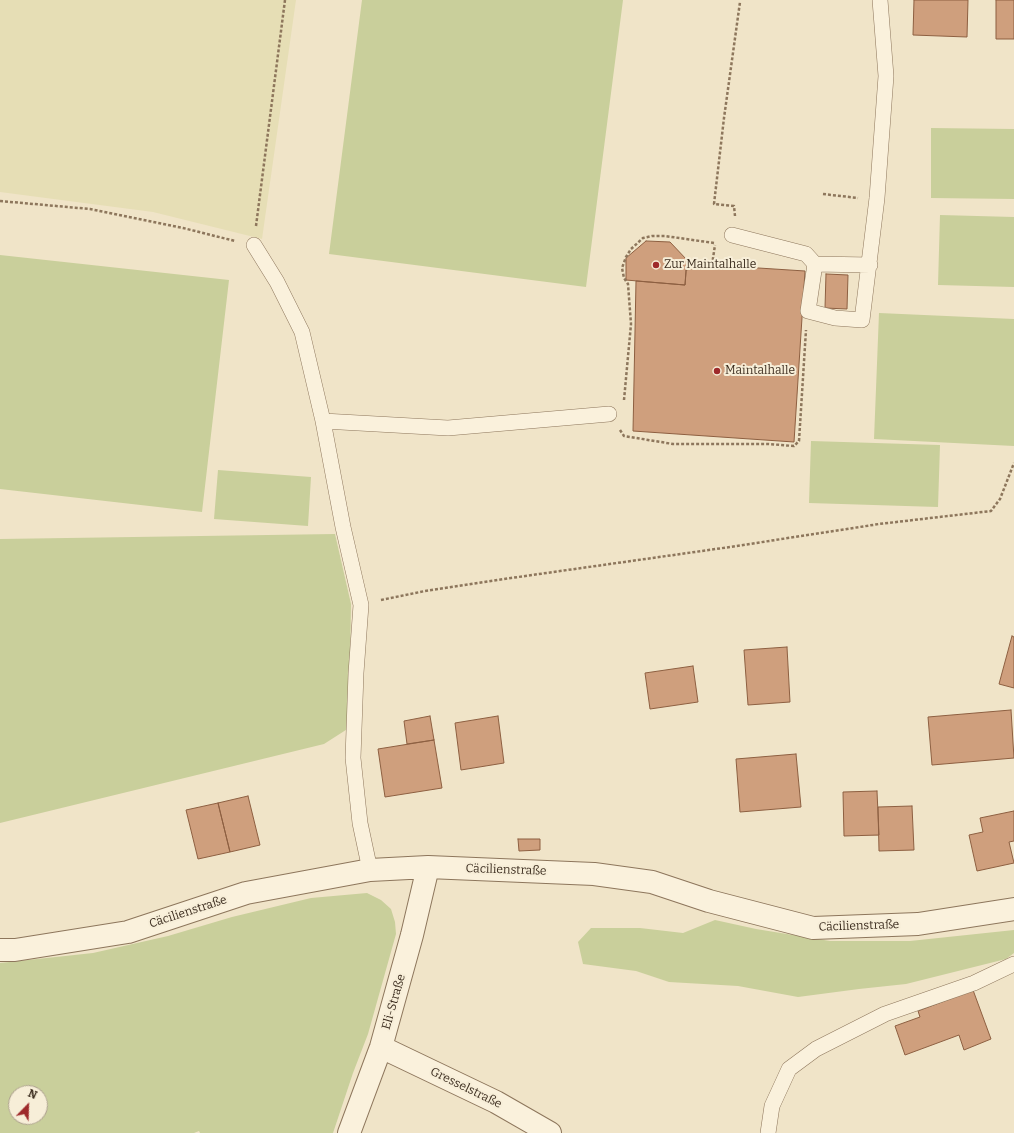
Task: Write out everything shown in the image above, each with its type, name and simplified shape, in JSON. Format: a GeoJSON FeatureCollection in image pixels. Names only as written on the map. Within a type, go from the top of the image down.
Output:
{"type":"FeatureCollection","features":[{"type":"Feature","properties":{"kind":"street","name":"Cäcilienstraße"},"geometry":{"type":"LineString","coordinates":[[0,950],[15,950],[128,932],[246,893],[370,870],[428,867],[594,874],[652,882],[708,901],[813,928],[918,924],[1014,909]]}},
{"type":"Feature","properties":{"kind":"street","name":"Eli-Straße"},"geometry":{"type":"LineString","coordinates":[[349,1133],[381,1047],[412,935],[428,867]]}},
{"type":"Feature","properties":{"kind":"street","name":"Gresselstraße"},"geometry":{"type":"LineString","coordinates":[[381,1047],[496,1102],[550,1133]]}},
{"type":"Feature","properties":{"kind":"lane"},"geometry":{"type":"LineString","coordinates":[[815,264],[808,310],[835,318],[862,320],[870,265],[877,198],[886,76],[880,0]]}},
{"type":"Feature","properties":{"kind":"lane"},"geometry":{"type":"LineString","coordinates":[[732,235],[806,254],[815,264],[870,265]]}},
{"type":"Feature","properties":{"kind":"lane"},"geometry":{"type":"LineString","coordinates":[[254,245],[277,282],[302,332],[323,422],[343,527],[361,605],[356,673],[353,758],[360,823],[370,870]]}},
{"type":"Feature","properties":{"kind":"lane"},"geometry":{"type":"LineString","coordinates":[[323,422],[448,428],[609,414]]}},
{"type":"Feature","properties":{"kind":"lane"},"geometry":{"type":"LineString","coordinates":[[768,1133],[772,1106],[789,1069],[816,1049],[885,1014],[974,983],[1014,964]]}},
{"type":"Feature","properties":{"kind":"path"},"geometry":{"type":"LineString","coordinates":[[0,201],[90,209],[183,228],[254,245],[285,0]]}},
{"type":"Feature","properties":{"kind":"path"},"geometry":{"type":"LineString","coordinates":[[734,206],[714,204],[720,147],[740,2]]}},
{"type":"Feature","properties":{"kind":"path"},"geometry":{"type":"LineString","coordinates":[[823,194],[856,198],[877,198]]}},
{"type":"Feature","properties":{"kind":"path"},"geometry":{"type":"LineString","coordinates":[[715,243],[665,236],[652,236],[643,238],[631,249],[626,257],[622,268],[624,278],[628,284],[631,324],[623,405],[609,414],[624,436],[673,444],[768,444],[794,446],[799,442],[808,310]]}},
{"type":"Feature","properties":{"kind":"path"},"geometry":{"type":"LineString","coordinates":[[361,605],[425,591],[511,578],[879,524],[991,511],[1000,498],[1014,463]]}},
{"type":"Feature","properties":{"kind":"shaded area"},"geometry":{"type":"Polygon","coordinates":[[[0,0],[296,0],[262,239],[153,212],[0,192],[0,0]]]}},
{"type":"Feature","properties":{"kind":"green space"},"geometry":{"type":"Polygon","coordinates":[[[362,0],[623,0],[586,287],[329,254],[362,0]]]}},
{"type":"Feature","properties":{"kind":"green space"},"geometry":{"type":"Polygon","coordinates":[[[931,128],[1014,129],[1014,199],[931,198],[931,128]]]}},
{"type":"Feature","properties":{"kind":"green space"},"geometry":{"type":"Polygon","coordinates":[[[940,215],[1014,217],[1014,287],[938,285],[940,215]]]}},
{"type":"Feature","properties":{"kind":"green space"},"geometry":{"type":"Polygon","coordinates":[[[0,255],[229,280],[202,512],[0,489],[0,255]]]}},
{"type":"Feature","properties":{"kind":"green space"},"geometry":{"type":"Polygon","coordinates":[[[879,313],[1014,319],[1014,446],[874,439],[879,313]]]}},
{"type":"Feature","properties":{"kind":"green space"},"geometry":{"type":"Polygon","coordinates":[[[811,441],[940,445],[938,507],[809,503],[811,441]]]}},
{"type":"Feature","properties":{"kind":"green space"},"geometry":{"type":"Polygon","coordinates":[[[218,470],[311,477],[308,526],[214,519],[218,470]]]}},
{"type":"Feature","properties":{"kind":"green space"},"geometry":{"type":"Polygon","coordinates":[[[335,534],[351,604],[349,728],[324,744],[0,823],[0,539],[335,534]]]}},
{"type":"Feature","properties":{"kind":"green space"},"geometry":{"type":"Polygon","coordinates":[[[367,893],[381,900],[391,909],[395,922],[396,934],[368,1034],[333,1133],[200,1133],[199,1131],[194,1133],[0,1133],[0,963],[93,953],[168,936],[232,917],[311,898],[367,893]]]}},
{"type":"Feature","properties":{"kind":"green space"},"geometry":{"type":"Polygon","coordinates":[[[715,920],[756,929],[830,941],[910,941],[1014,930],[1014,953],[1006,959],[906,984],[798,997],[738,986],[669,982],[636,971],[583,964],[578,942],[591,928],[640,928],[683,933],[715,920]]]}},
{"type":"Feature","properties":{"kind":"building"},"geometry":{"type":"Polygon","coordinates":[[[914,0],[968,0],[967,37],[913,35],[914,0]]]}},
{"type":"Feature","properties":{"kind":"building"},"geometry":{"type":"Polygon","coordinates":[[[996,0],[1014,0],[1014,39],[996,39],[996,0]]]}},
{"type":"Feature","properties":{"kind":"building","name":"Zur Maintalhalle"},"geometry":{"type":"Polygon","coordinates":[[[646,241],[670,242],[687,260],[685,285],[626,280],[626,258],[646,241]]]}},
{"type":"Feature","properties":{"kind":"building","name":"Maintalhalle"},"geometry":{"type":"Polygon","coordinates":[[[712,265],[805,271],[794,442],[633,431],[636,281],[685,285],[686,270],[712,265]]]}},
{"type":"Feature","properties":{"kind":"building"},"geometry":{"type":"Polygon","coordinates":[[[826,274],[848,275],[847,309],[825,308],[826,274]]]}},
{"type":"Feature","properties":{"kind":"building"},"geometry":{"type":"Polygon","coordinates":[[[1012,636],[1014,637],[1014,688],[999,684],[1012,636]]]}},
{"type":"Feature","properties":{"kind":"building"},"geometry":{"type":"Polygon","coordinates":[[[787,647],[790,702],[748,705],[744,650],[787,647]]]}},
{"type":"Feature","properties":{"kind":"building"},"geometry":{"type":"Polygon","coordinates":[[[693,666],[698,702],[650,709],[645,673],[693,666]]]}},
{"type":"Feature","properties":{"kind":"building"},"geometry":{"type":"Polygon","coordinates":[[[1011,710],[1014,758],[932,765],[928,717],[1011,710]]]}},
{"type":"Feature","properties":{"kind":"building"},"geometry":{"type":"Polygon","coordinates":[[[430,716],[434,740],[407,744],[404,721],[430,716]]]}},
{"type":"Feature","properties":{"kind":"building"},"geometry":{"type":"Polygon","coordinates":[[[498,716],[504,763],[461,770],[455,723],[498,716]]]}},
{"type":"Feature","properties":{"kind":"building"},"geometry":{"type":"Polygon","coordinates":[[[434,740],[442,788],[385,797],[378,749],[434,740]]]}},
{"type":"Feature","properties":{"kind":"building"},"geometry":{"type":"Polygon","coordinates":[[[796,754],[801,807],[740,812],[736,759],[796,754]]]}},
{"type":"Feature","properties":{"kind":"building"},"geometry":{"type":"Polygon","coordinates":[[[877,791],[879,835],[844,836],[843,792],[877,791]]]}},
{"type":"Feature","properties":{"kind":"building"},"geometry":{"type":"Polygon","coordinates":[[[248,796],[260,845],[230,852],[218,803],[248,796]]]}},
{"type":"Feature","properties":{"kind":"building"},"geometry":{"type":"Polygon","coordinates":[[[218,803],[230,852],[198,859],[186,810],[218,803]]]}},
{"type":"Feature","properties":{"kind":"building"},"geometry":{"type":"Polygon","coordinates":[[[912,806],[914,850],[879,851],[878,807],[912,806]]]}},
{"type":"Feature","properties":{"kind":"building"},"geometry":{"type":"Polygon","coordinates":[[[1014,811],[1014,841],[1009,842],[1014,863],[977,871],[969,835],[983,832],[980,818],[1014,811]]]}},
{"type":"Feature","properties":{"kind":"building"},"geometry":{"type":"Polygon","coordinates":[[[518,839],[540,839],[540,850],[519,851],[518,839]]]}},
{"type":"Feature","properties":{"kind":"building"},"geometry":{"type":"Polygon","coordinates":[[[973,990],[991,1039],[964,1050],[959,1035],[905,1055],[895,1026],[920,1017],[918,1011],[973,990]]]}},
{"type":"Feature","properties":{"kind":"place","name":"Zur Maintalhalle"},"geometry":{"type":"Point","coordinates":[656,265]}},
{"type":"Feature","properties":{"kind":"place","name":"Maintalhalle"},"geometry":{"type":"Point","coordinates":[717,371]}}]}
